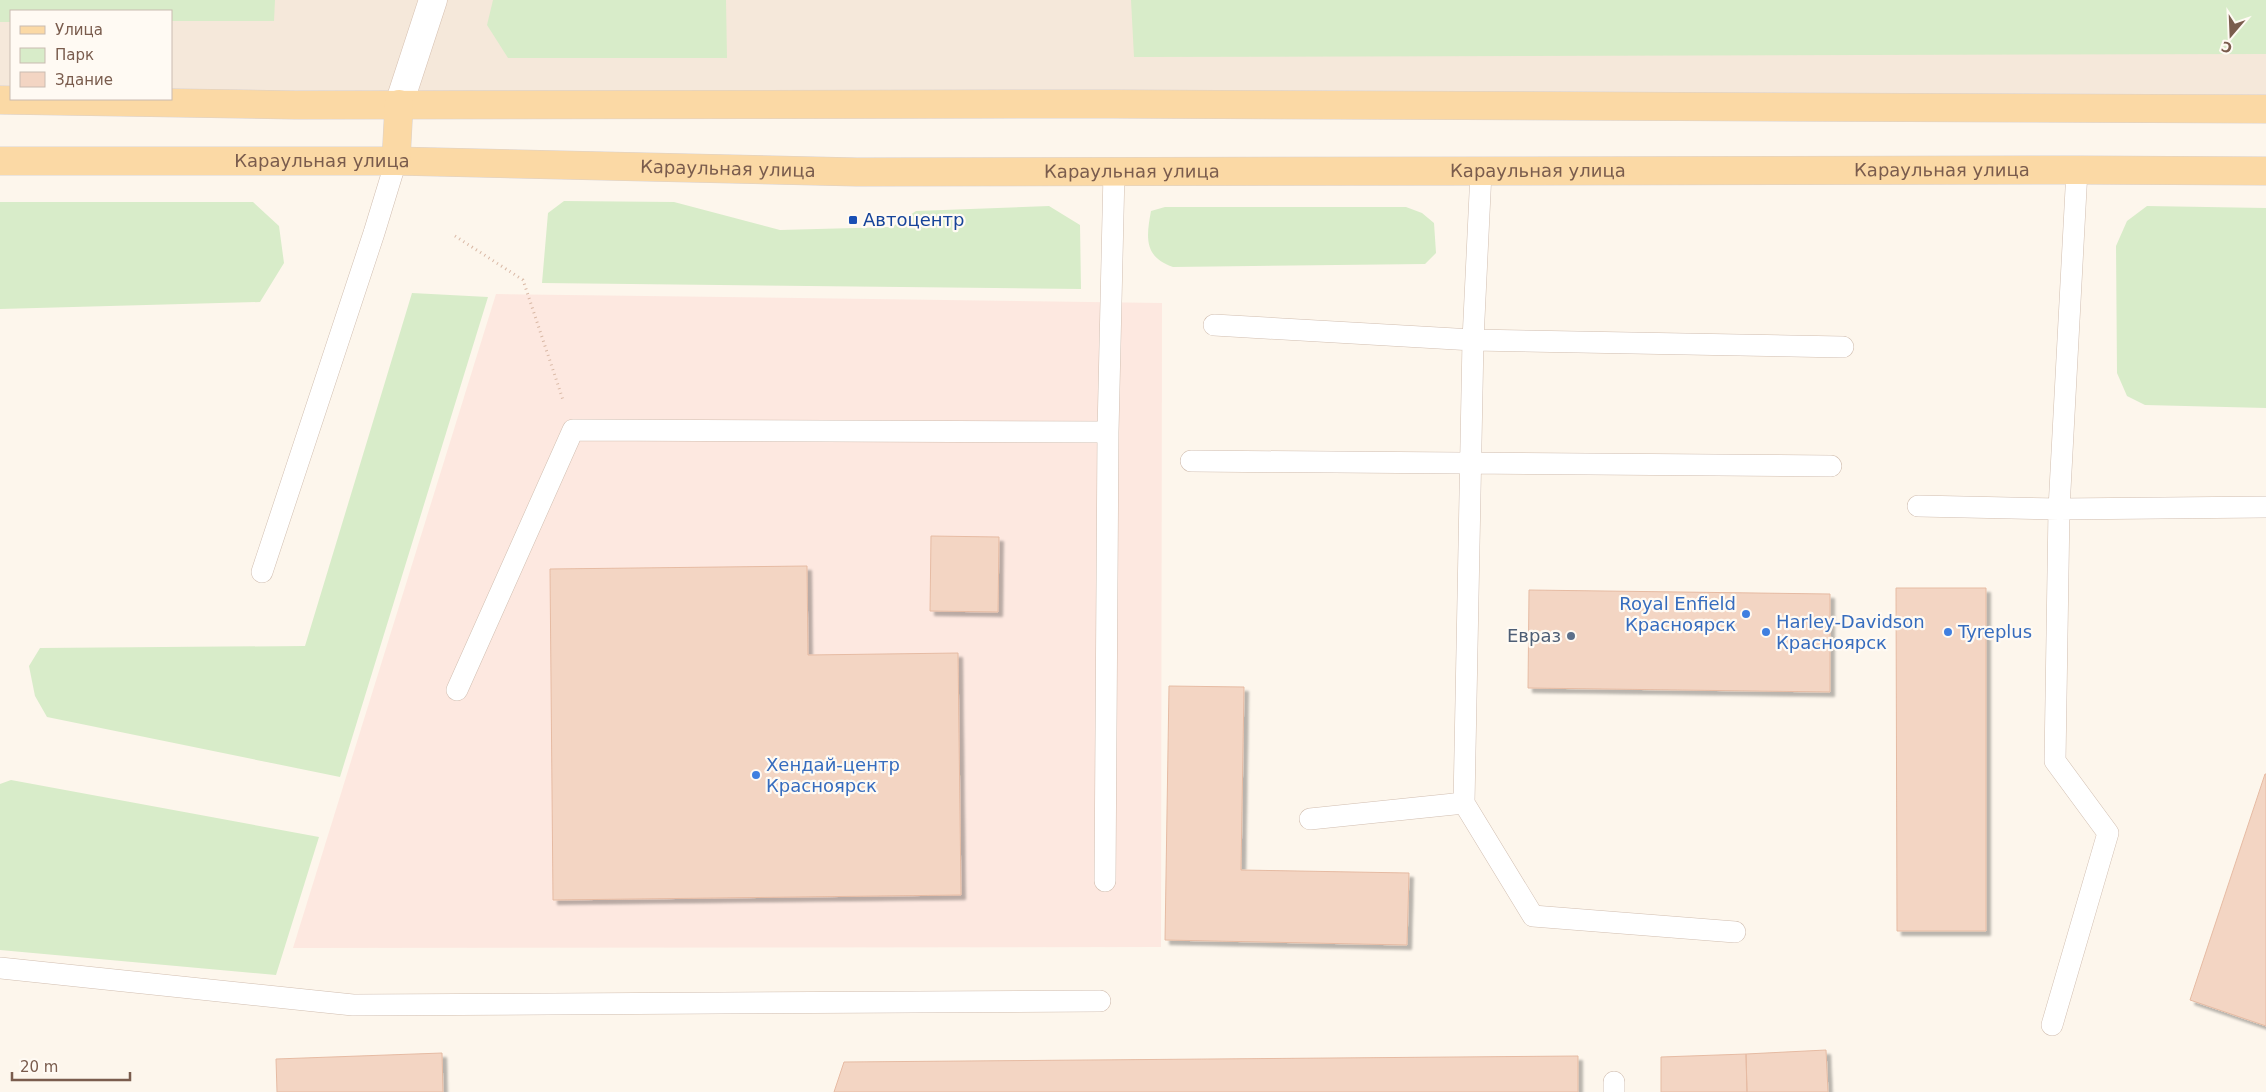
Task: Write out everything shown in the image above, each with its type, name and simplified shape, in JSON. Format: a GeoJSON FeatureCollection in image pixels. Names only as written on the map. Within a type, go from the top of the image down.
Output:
{"type":"FeatureCollection","features":[{"type":"Feature","properties":{"kind":"main road"},"geometry":{"type":"LineString","coordinates":[[396,161],[399,104],[433,0]]}},
{"type":"Feature","properties":{"kind":"main road"},"geometry":{"type":"LineString","coordinates":[[0,100],[295,105],[1114,104],[2266,109]]}},
{"type":"Feature","properties":{"kind":"main road","name":"Караульная улица"},"geometry":{"type":"LineString","coordinates":[[0,161],[396,161],[857,172],[2266,171]]}},
{"type":"Feature","properties":{"kind":"lane"},"geometry":{"type":"LineString","coordinates":[[262,572],[396,161]]}},
{"type":"Feature","properties":{"kind":"lane"},"geometry":{"type":"LineString","coordinates":[[2052,1025],[2108,833],[2055,761],[2060,509],[2077,170]]}},
{"type":"Feature","properties":{"kind":"lane"},"geometry":{"type":"LineString","coordinates":[[1105,881],[1108,432],[1114,172]]}},
{"type":"Feature","properties":{"kind":"lane"},"geometry":{"type":"LineString","coordinates":[[1481,172],[1473,340],[1464,803],[1534,916],[1735,932]]}},
{"type":"Feature","properties":{"kind":"lane"},"geometry":{"type":"LineString","coordinates":[[1214,325],[1473,340],[1843,347]]}},
{"type":"Feature","properties":{"kind":"lane"},"geometry":{"type":"LineString","coordinates":[[457,690],[573,430],[1108,432]]}},
{"type":"Feature","properties":{"kind":"lane"},"geometry":{"type":"LineString","coordinates":[[1191,461],[1831,466]]}},
{"type":"Feature","properties":{"kind":"lane"},"geometry":{"type":"LineString","coordinates":[[1918,506],[2060,509],[2266,507]]}},
{"type":"Feature","properties":{"kind":"lane"},"geometry":{"type":"LineString","coordinates":[[1310,819],[1464,803]]}},
{"type":"Feature","properties":{"kind":"lane"},"geometry":{"type":"LineString","coordinates":[[0,968],[354,1005],[1100,1001]]}},
{"type":"Feature","properties":{"kind":"path"},"geometry":{"type":"LineString","coordinates":[[456,236],[522,280],[573,430]]}},
{"type":"Feature","properties":{"kind":"shaded area"},"geometry":{"type":"Polygon","coordinates":[[[0,0],[2266,0],[2266,109],[0,100],[0,0]]]}},
{"type":"Feature","properties":{"kind":"shaded area"},"geometry":{"type":"Polygon","coordinates":[[[496,294],[1162,303],[1161,947],[293,948],[496,294]]]}},
{"type":"Feature","properties":{"kind":"green space"},"geometry":{"type":"Polygon","coordinates":[[[0,0],[275,0],[274,21],[172,21],[172,10],[10,10],[10,22],[0,22],[0,0]]]}},
{"type":"Feature","properties":{"kind":"green space"},"geometry":{"type":"Polygon","coordinates":[[[493,0],[726,0],[727,58],[508,58],[487,25],[493,0]]]}},
{"type":"Feature","properties":{"kind":"green space"},"geometry":{"type":"Polygon","coordinates":[[[1131,0],[2266,0],[2266,54],[1134,57],[1131,0]]]}},
{"type":"Feature","properties":{"kind":"green space"},"geometry":{"type":"Polygon","coordinates":[[[564,201],[674,202],[780,230],[892,227],[916,211],[1049,206],[1080,225],[1081,289],[542,283],[548,213],[564,201]]]}},
{"type":"Feature","properties":{"kind":"green space"},"geometry":{"type":"Polygon","coordinates":[[[0,202],[253,202],[279,226],[284,263],[260,302],[0,309],[0,202]]]}},
{"type":"Feature","properties":{"kind":"green space"},"geometry":{"type":"Polygon","coordinates":[[[2147,206],[2266,208],[2266,408],[2145,405],[2127,396],[2117,373],[2116,246],[2127,221],[2147,206]]]}},
{"type":"Feature","properties":{"kind":"green space"},"geometry":{"type":"Polygon","coordinates":[[[1165,207],[1406,207],[1422,213],[1434,223],[1436,253],[1425,264],[1173,267],[1157,258],[1152,252],[1148,238],[1151,211],[1165,207]]]}},
{"type":"Feature","properties":{"kind":"green space"},"geometry":{"type":"Polygon","coordinates":[[[412,293],[488,297],[340,777],[47,717],[35,696],[29,666],[40,648],[305,646],[412,293]]]}},
{"type":"Feature","properties":{"kind":"green space"},"geometry":{"type":"Polygon","coordinates":[[[11,780],[319,837],[276,975],[0,950],[0,784],[11,780]]]}},
{"type":"Feature","properties":{"kind":"building"},"geometry":{"type":"Polygon","coordinates":[[[931,536],[999,537],[998,612],[930,611],[931,536]]]}},
{"type":"Feature","properties":{"kind":"building","name":"Хендай-центр Красноярск"},"geometry":{"type":"Polygon","coordinates":[[[807,566],[808,655],[958,653],[961,895],[553,900],[550,569],[807,566]]]}},
{"type":"Feature","properties":{"kind":"building"},"geometry":{"type":"Polygon","coordinates":[[[1896,588],[1986,588],[1986,931],[1897,931],[1896,588]]]}},
{"type":"Feature","properties":{"kind":"building"},"geometry":{"type":"Polygon","coordinates":[[[1529,590],[1830,594],[1830,692],[1528,688],[1529,590]]]}},
{"type":"Feature","properties":{"kind":"building"},"geometry":{"type":"Polygon","coordinates":[[[1169,686],[1244,687],[1241,870],[1409,873],[1407,945],[1165,940],[1169,686]]]}},
{"type":"Feature","properties":{"kind":"building"},"geometry":{"type":"Polygon","coordinates":[[[2266,774],[2266,1026],[2190,1000],[2266,774]]]}},
{"type":"Feature","properties":{"kind":"building"},"geometry":{"type":"Polygon","coordinates":[[[1826,1050],[1828,1092],[1747,1092],[1746,1054],[1826,1050]]]}},
{"type":"Feature","properties":{"kind":"building"},"geometry":{"type":"Polygon","coordinates":[[[442,1053],[443,1092],[277,1092],[276,1059],[442,1053]]]}},
{"type":"Feature","properties":{"kind":"building"},"geometry":{"type":"Polygon","coordinates":[[[1746,1054],[1747,1092],[1661,1092],[1661,1057],[1746,1054]]]}},
{"type":"Feature","properties":{"kind":"building"},"geometry":{"type":"Polygon","coordinates":[[[1578,1056],[1578,1092],[834,1092],[844,1062],[1578,1056]]]}},
{"type":"Feature","properties":{"kind":"place","name":"Автоцентр"},"geometry":{"type":"Point","coordinates":[853,220]}},
{"type":"Feature","properties":{"kind":"place","name":"Royal Enfield Красноярск"},"geometry":{"type":"Point","coordinates":[1746,614]}},
{"type":"Feature","properties":{"kind":"place","name":"Harley-Davidson Красноярск"},"geometry":{"type":"Point","coordinates":[1766,632]}},
{"type":"Feature","properties":{"kind":"place","name":"Tyreplus"},"geometry":{"type":"Point","coordinates":[1948,632]}},
{"type":"Feature","properties":{"kind":"place","name":"Евраз"},"geometry":{"type":"Point","coordinates":[1571,636]}},
{"type":"Feature","properties":{"kind":"place","name":"Хендай-центр Красноярск"},"geometry":{"type":"Point","coordinates":[756,775]}}]}
